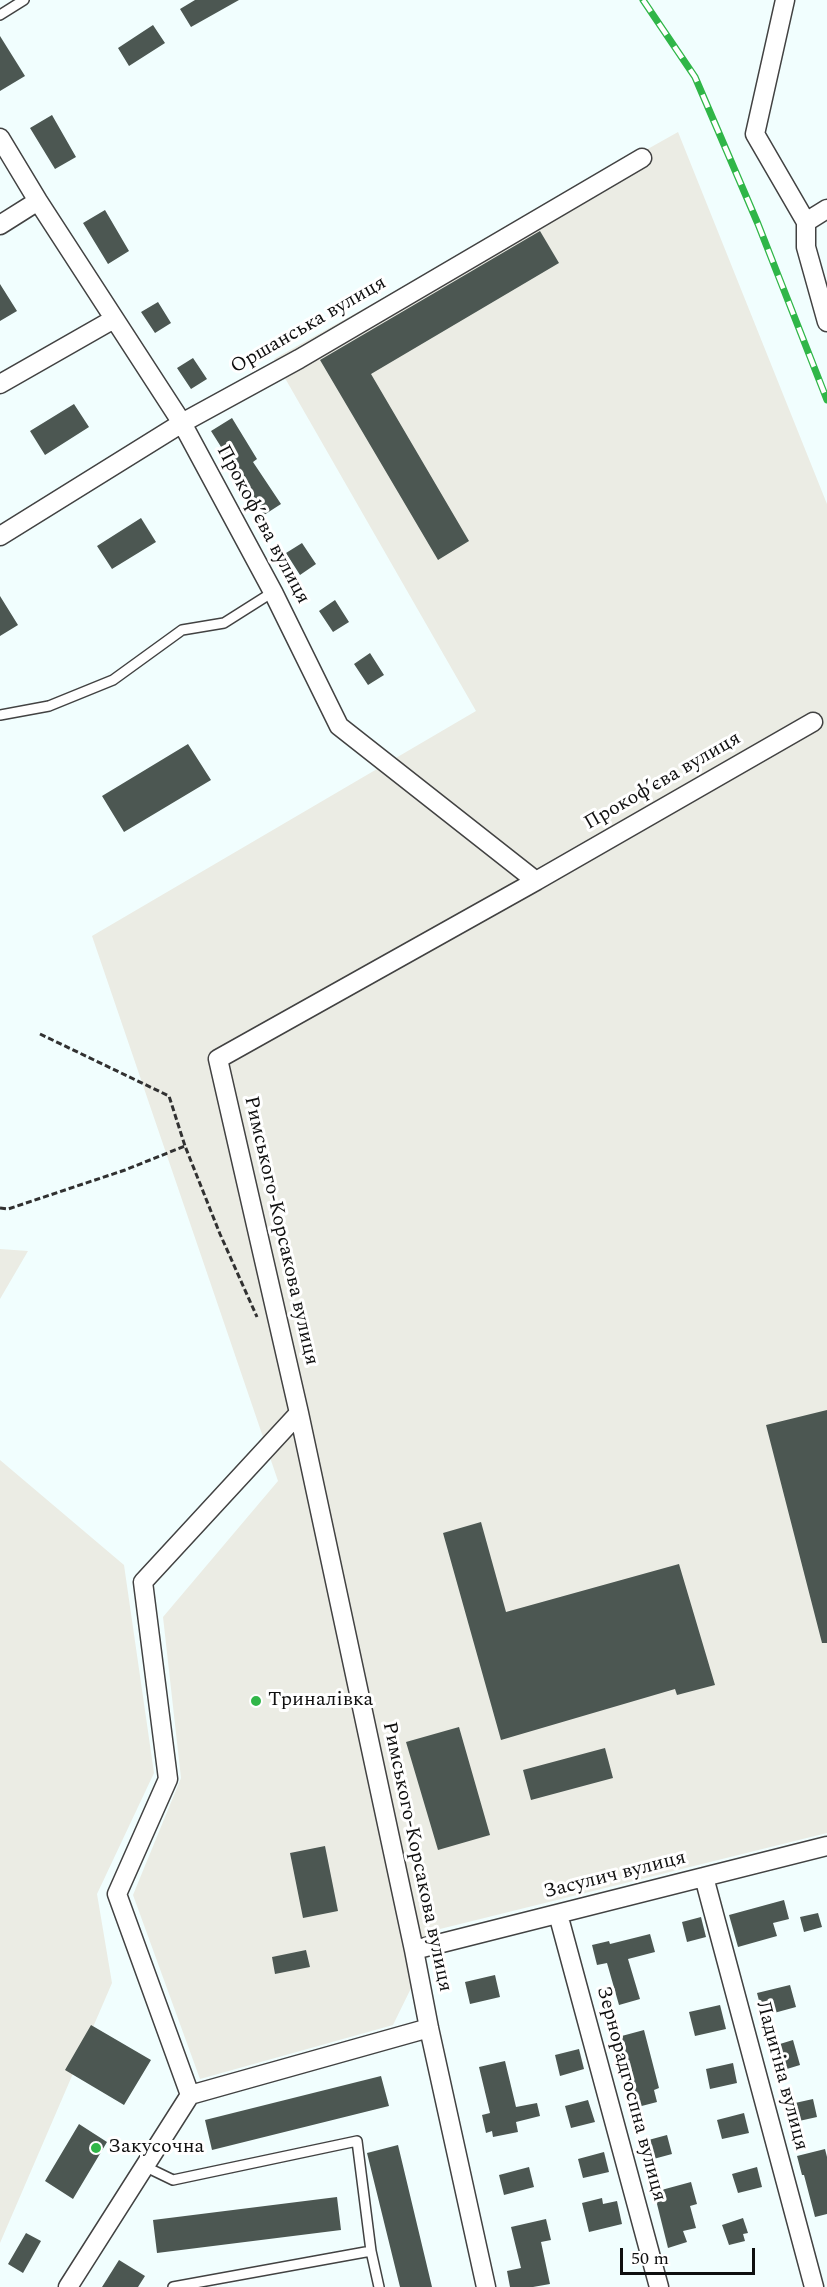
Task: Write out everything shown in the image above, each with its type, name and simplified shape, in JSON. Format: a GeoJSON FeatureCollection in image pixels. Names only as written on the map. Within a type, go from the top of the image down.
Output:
{"type":"FeatureCollection","features":[{"type":"Feature","properties":{"kind":"street"},"geometry":{"type":"LineString","coordinates":[[785,0],[755,134],[806,222],[806,247],[827,322]]}},
{"type":"Feature","properties":{"kind":"street","name":"Прокоф’єва вулиця"},"geometry":{"type":"LineString","coordinates":[[0,138],[38,201],[182,423],[273,592],[339,726],[536,881]]}},
{"type":"Feature","properties":{"kind":"street","name":"Оршанська вулиця"},"geometry":{"type":"LineString","coordinates":[[0,536],[182,423],[299,359],[642,158]]}},
{"type":"Feature","properties":{"kind":"street"},"geometry":{"type":"LineString","coordinates":[[0,225],[38,201]]}},
{"type":"Feature","properties":{"kind":"street"},"geometry":{"type":"LineString","coordinates":[[806,222],[827,208]]}},
{"type":"Feature","properties":{"kind":"street"},"geometry":{"type":"LineString","coordinates":[[0,384],[114,319]]}},
{"type":"Feature","properties":{"kind":"street","name":"Прокоф’єва вулиця"},"geometry":{"type":"LineString","coordinates":[[218,1059],[536,881],[813,722]]}},
{"type":"Feature","properties":{"kind":"street","name":"Римського-Корсакова вулиця"},"geometry":{"type":"LineString","coordinates":[[218,1059],[299,1413],[486,2287]]}},
{"type":"Feature","properties":{"kind":"street"},"geometry":{"type":"LineString","coordinates":[[190,2095],[117,1894],[168,1779],[143,1582],[299,1413]]}},
{"type":"Feature","properties":{"kind":"street","name":"Засулич вулиця"},"geometry":{"type":"LineString","coordinates":[[414,1950],[827,1846]]}},
{"type":"Feature","properties":{"kind":"street","name":"Ладигіна вулиця"},"geometry":{"type":"LineString","coordinates":[[704,1877],[814,2287]]}},
{"type":"Feature","properties":{"kind":"street","name":"Зернорадгоспна вулиця"},"geometry":{"type":"LineString","coordinates":[[558,1914],[659,2287]]}},
{"type":"Feature","properties":{"kind":"street"},"geometry":{"type":"LineString","coordinates":[[68,2287],[190,2095],[429,2028]]}},
{"type":"Feature","properties":{"kind":"lane"},"geometry":{"type":"LineString","coordinates":[[0,15],[24,0]]}},
{"type":"Feature","properties":{"kind":"lane"},"geometry":{"type":"LineString","coordinates":[[0,715],[49,706],[113,680],[182,630],[224,623],[273,592]]}},
{"type":"Feature","properties":{"kind":"lane"},"geometry":{"type":"LineString","coordinates":[[144,2166],[173,2180],[357,2141],[371,2251],[379,2287]]}},
{"type":"Feature","properties":{"kind":"lane"},"geometry":{"type":"LineString","coordinates":[[173,2287],[371,2251]]}},
{"type":"Feature","properties":{"kind":"path"},"geometry":{"type":"LineString","coordinates":[[40,1034],[169,1096],[185,1146],[258,1321]]}},
{"type":"Feature","properties":{"kind":"path"},"geometry":{"type":"LineString","coordinates":[[0,1208],[8,1209],[125,1170],[185,1146]]}},
{"type":"Feature","properties":{"kind":"shaded area"},"geometry":{"type":"Polygon","coordinates":[[[678,132],[827,504],[827,1833],[440,1929],[393,2025],[200,2079],[133,1895],[181,1778],[163,1617],[278,1481],[92,936],[476,711],[274,359],[678,132]]]}},
{"type":"Feature","properties":{"kind":"shaded area"},"geometry":{"type":"Polygon","coordinates":[[[0,1249],[28,1251],[0,1299],[0,1249]]]}},
{"type":"Feature","properties":{"kind":"shaded area"},"geometry":{"type":"Polygon","coordinates":[[[0,1460],[124,1565],[154,1773],[97,1894],[112,1983],[0,2243],[0,1460]]]}},
{"type":"Feature","properties":{"kind":"building"},"geometry":{"type":"Polygon","coordinates":[[[195,0],[239,0],[191,27],[180,9],[195,0]]]}},
{"type":"Feature","properties":{"kind":"building"},"geometry":{"type":"Polygon","coordinates":[[[153,25],[165,43],[129,66],[118,48],[153,25]]]}},
{"type":"Feature","properties":{"kind":"building"},"geometry":{"type":"Polygon","coordinates":[[[0,36],[25,76],[0,91],[0,36]]]}},
{"type":"Feature","properties":{"kind":"building"},"geometry":{"type":"Polygon","coordinates":[[[52,115],[76,157],[55,169],[30,128],[52,115]]]}},
{"type":"Feature","properties":{"kind":"building"},"geometry":{"type":"Polygon","coordinates":[[[105,210],[129,251],[108,264],[83,223],[105,210]]]}},
{"type":"Feature","properties":{"kind":"building"},"geometry":{"type":"Polygon","coordinates":[[[540,231],[559,263],[371,374],[469,541],[438,560],[320,360],[540,231]]]}},
{"type":"Feature","properties":{"kind":"building"},"geometry":{"type":"Polygon","coordinates":[[[0,284],[17,311],[0,321],[0,284]]]}},
{"type":"Feature","properties":{"kind":"building"},"geometry":{"type":"Polygon","coordinates":[[[158,302],[171,323],[155,333],[141,312],[158,302]]]}},
{"type":"Feature","properties":{"kind":"building"},"geometry":{"type":"Polygon","coordinates":[[[193,358],[207,379],[191,389],[177,368],[193,358]]]}},
{"type":"Feature","properties":{"kind":"building"},"geometry":{"type":"Polygon","coordinates":[[[74,404],[89,427],[45,455],[30,431],[74,404]]]}},
{"type":"Feature","properties":{"kind":"building"},"geometry":{"type":"Polygon","coordinates":[[[232,418],[257,459],[253,462],[281,504],[264,515],[211,431],[232,418]]]}},
{"type":"Feature","properties":{"kind":"building"},"geometry":{"type":"Polygon","coordinates":[[[141,518],[156,542],[112,569],[97,546],[141,518]]]}},
{"type":"Feature","properties":{"kind":"building"},"geometry":{"type":"Polygon","coordinates":[[[302,543],[316,564],[300,575],[286,553],[302,543]]]}},
{"type":"Feature","properties":{"kind":"building"},"geometry":{"type":"Polygon","coordinates":[[[0,596],[18,625],[0,636],[0,596]]]}},
{"type":"Feature","properties":{"kind":"building"},"geometry":{"type":"Polygon","coordinates":[[[335,600],[349,622],[333,632],[319,611],[335,600]]]}},
{"type":"Feature","properties":{"kind":"building"},"geometry":{"type":"Polygon","coordinates":[[[370,653],[384,675],[368,685],[354,664],[370,653]]]}},
{"type":"Feature","properties":{"kind":"building"},"geometry":{"type":"Polygon","coordinates":[[[188,744],[211,780],[124,832],[102,796],[188,744]]]}},
{"type":"Feature","properties":{"kind":"building"},"geometry":{"type":"Polygon","coordinates":[[[827,1410],[827,1643],[822,1643],[766,1425],[827,1410]]]}},
{"type":"Feature","properties":{"kind":"building"},"geometry":{"type":"Polygon","coordinates":[[[481,1522],[506,1612],[679,1564],[715,1685],[677,1695],[675,1689],[501,1740],[443,1533],[481,1522]]]}},
{"type":"Feature","properties":{"kind":"building"},"geometry":{"type":"Polygon","coordinates":[[[459,1727],[490,1835],[438,1850],[406,1742],[459,1727]]]}},
{"type":"Feature","properties":{"kind":"building"},"geometry":{"type":"Polygon","coordinates":[[[605,1748],[613,1778],[531,1800],[523,1770],[605,1748]]]}},
{"type":"Feature","properties":{"kind":"building"},"geometry":{"type":"Polygon","coordinates":[[[325,1846],[338,1911],[303,1918],[290,1853],[325,1846]]]}},
{"type":"Feature","properties":{"kind":"building"},"geometry":{"type":"Polygon","coordinates":[[[784,1900],[789,1919],[773,1923],[777,1936],[738,1947],[729,1915],[784,1900]]]}},
{"type":"Feature","properties":{"kind":"building"},"geometry":{"type":"Polygon","coordinates":[[[818,1913],[822,1927],[804,1932],[800,1917],[818,1913]]]}},
{"type":"Feature","properties":{"kind":"building"},"geometry":{"type":"Polygon","coordinates":[[[701,1917],[706,1937],[687,1942],[682,1922],[701,1917]]]}},
{"type":"Feature","properties":{"kind":"building"},"geometry":{"type":"Polygon","coordinates":[[[650,1934],[655,1952],[628,1959],[640,1999],[619,2005],[607,1963],[597,1965],[592,1945],[609,1941],[610,1944],[650,1934]]]}},
{"type":"Feature","properties":{"kind":"building"},"geometry":{"type":"Polygon","coordinates":[[[306,1950],[310,1967],[275,1974],[272,1957],[306,1950]]]}},
{"type":"Feature","properties":{"kind":"building"},"geometry":{"type":"Polygon","coordinates":[[[495,1975],[500,1997],[470,2004],[465,1982],[495,1975]]]}},
{"type":"Feature","properties":{"kind":"building"},"geometry":{"type":"Polygon","coordinates":[[[790,1985],[796,2007],[763,2016],[757,1993],[790,1985]]]}},
{"type":"Feature","properties":{"kind":"building"},"geometry":{"type":"Polygon","coordinates":[[[720,2005],[726,2029],[695,2036],[689,2012],[720,2005]]]}},
{"type":"Feature","properties":{"kind":"building"},"geometry":{"type":"Polygon","coordinates":[[[91,2025],[151,2060],[124,2105],[65,2070],[91,2025]]]}},
{"type":"Feature","properties":{"kind":"building"},"geometry":{"type":"Polygon","coordinates":[[[644,2030],[659,2088],[654,2090],[657,2102],[634,2108],[618,2037],[644,2030]]]}},
{"type":"Feature","properties":{"kind":"building"},"geometry":{"type":"Polygon","coordinates":[[[793,2040],[800,2065],[777,2072],[770,2047],[793,2040]]]}},
{"type":"Feature","properties":{"kind":"building"},"geometry":{"type":"Polygon","coordinates":[[[579,2049],[584,2069],[560,2076],[555,2055],[579,2049]]]}},
{"type":"Feature","properties":{"kind":"building"},"geometry":{"type":"Polygon","coordinates":[[[505,2061],[516,2107],[537,2103],[540,2116],[516,2122],[518,2132],[493,2137],[492,2131],[486,2133],[482,2115],[490,2113],[479,2067],[505,2061]]]}},
{"type":"Feature","properties":{"kind":"building"},"geometry":{"type":"Polygon","coordinates":[[[733,2063],[737,2083],[710,2089],[706,2069],[733,2063]]]}},
{"type":"Feature","properties":{"kind":"building"},"geometry":{"type":"Polygon","coordinates":[[[381,2076],[389,2106],[212,2150],[205,2120],[381,2076]]]}},
{"type":"Feature","properties":{"kind":"building"},"geometry":{"type":"Polygon","coordinates":[[[813,2099],[817,2117],[790,2123],[786,2105],[813,2099]]]}},
{"type":"Feature","properties":{"kind":"building"},"geometry":{"type":"Polygon","coordinates":[[[588,2100],[595,2122],[571,2128],[565,2106],[588,2100]]]}},
{"type":"Feature","properties":{"kind":"building"},"geometry":{"type":"Polygon","coordinates":[[[744,2113],[749,2133],[722,2139],[717,2120],[744,2113]]]}},
{"type":"Feature","properties":{"kind":"building"},"geometry":{"type":"Polygon","coordinates":[[[79,2124],[107,2142],[73,2199],[45,2181],[79,2124]]]}},
{"type":"Feature","properties":{"kind":"building"},"geometry":{"type":"Polygon","coordinates":[[[667,2135],[672,2154],[646,2161],[641,2142],[667,2135]]]}},
{"type":"Feature","properties":{"kind":"building"},"geometry":{"type":"Polygon","coordinates":[[[398,2145],[432,2287],[400,2287],[367,2153],[398,2145]]]}},
{"type":"Feature","properties":{"kind":"building"},"geometry":{"type":"Polygon","coordinates":[[[825,2149],[827,2214],[815,2217],[797,2156],[825,2149]]]}},
{"type":"Feature","properties":{"kind":"building"},"geometry":{"type":"Polygon","coordinates":[[[604,2152],[609,2172],[583,2178],[578,2159],[604,2152]]]}},
{"type":"Feature","properties":{"kind":"building"},"geometry":{"type":"Polygon","coordinates":[[[529,2167],[534,2187],[504,2195],[499,2175],[529,2167]]]}},
{"type":"Feature","properties":{"kind":"building"},"geometry":{"type":"Polygon","coordinates":[[[757,2167],[762,2187],[738,2193],[732,2174],[757,2167]]]}},
{"type":"Feature","properties":{"kind":"building"},"geometry":{"type":"Polygon","coordinates":[[[691,2182],[697,2204],[690,2206],[696,2228],[683,2231],[687,2242],[668,2248],[654,2192],[691,2182]]]}},
{"type":"Feature","properties":{"kind":"building"},"geometry":{"type":"Polygon","coordinates":[[[337,2197],[341,2230],[157,2253],[153,2220],[337,2197]]]}},
{"type":"Feature","properties":{"kind":"building"},"geometry":{"type":"Polygon","coordinates":[[[602,2198],[603,2204],[617,2201],[622,2224],[589,2232],[582,2203],[602,2198]]]}},
{"type":"Feature","properties":{"kind":"building"},"geometry":{"type":"Polygon","coordinates":[[[743,2218],[748,2233],[743,2234],[745,2241],[729,2245],[722,2225],[743,2218]]]}},
{"type":"Feature","properties":{"kind":"building"},"geometry":{"type":"Polygon","coordinates":[[[546,2219],[551,2240],[541,2242],[550,2284],[510,2287],[507,2271],[521,2268],[511,2227],[546,2219]]]}},
{"type":"Feature","properties":{"kind":"building"},"geometry":{"type":"Polygon","coordinates":[[[26,2233],[41,2241],[23,2273],[8,2264],[26,2233]]]}},
{"type":"Feature","properties":{"kind":"building"},"geometry":{"type":"Polygon","coordinates":[[[119,2260],[145,2276],[138,2287],[102,2287],[119,2260]]]}},
{"type":"Feature","properties":{"kind":"railway"},"geometry":{"type":"LineString","coordinates":[[643,0],[695,77],[758,224],[827,400]]}},
{"type":"Feature","properties":{"kind":"place","name":"Триналівка"},"geometry":{"type":"Point","coordinates":[256,1701]}},
{"type":"Feature","properties":{"kind":"place","name":"Закусочна"},"geometry":{"type":"Point","coordinates":[96,2148]}}]}
